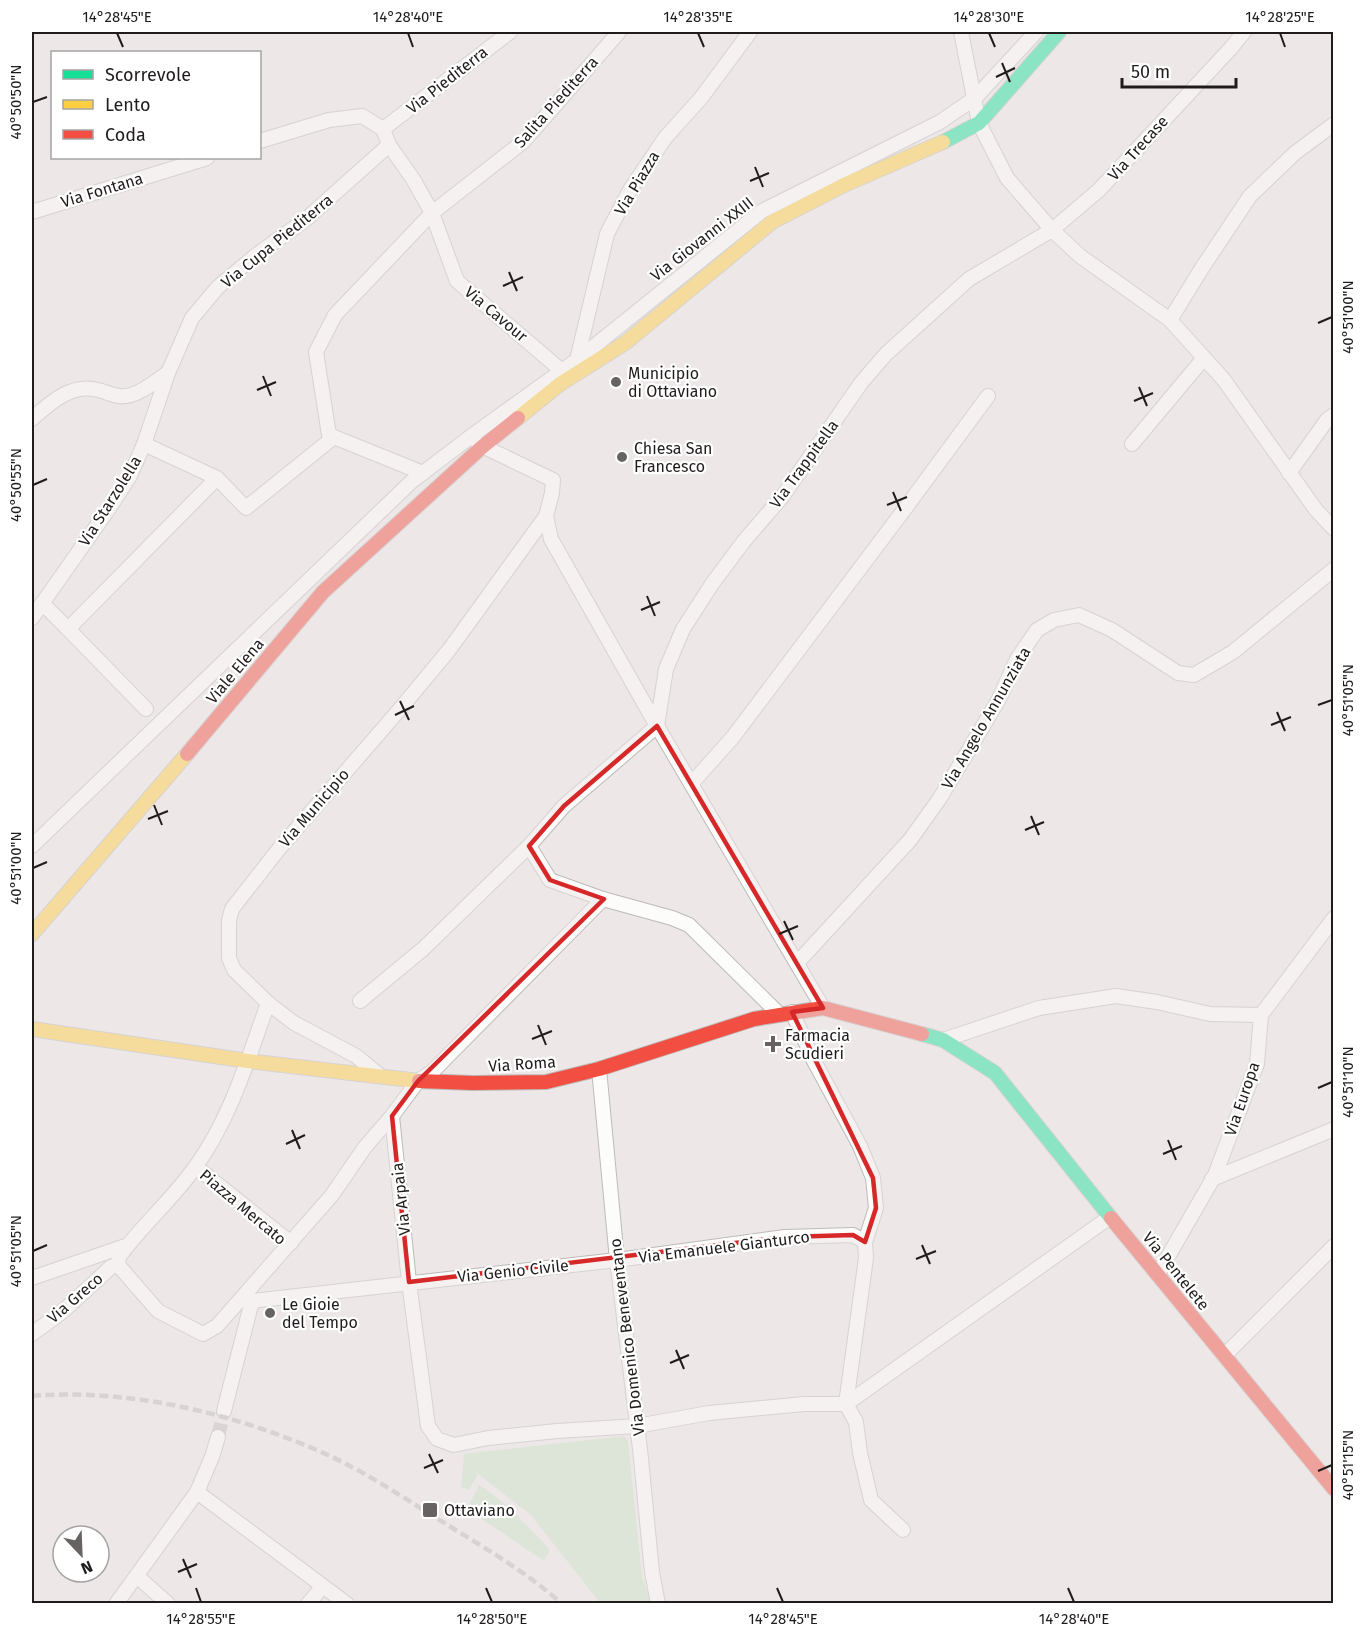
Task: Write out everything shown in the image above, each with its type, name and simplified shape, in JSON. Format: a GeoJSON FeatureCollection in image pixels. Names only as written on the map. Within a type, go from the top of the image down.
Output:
{"type":"FeatureCollection","features":[{"type":"Feature","properties":{"kind":"main road"},"geometry":{"type":"LineString","coordinates":[[979,123],[1059,32]]}},
{"type":"Feature","properties":{"kind":"main road","name":"Via Giovanni XXIII"},"geometry":{"type":"LineString","coordinates":[[482,447],[560,384],[625,343],[772,222],[844,185],[939,144],[979,123]]}},
{"type":"Feature","properties":{"kind":"main road","name":"Viale Elena"},"geometry":{"type":"LineString","coordinates":[[32,934],[200,740],[323,592],[482,447]]}},
{"type":"Feature","properties":{"kind":"main road","name":"Via Roma"},"geometry":{"type":"LineString","coordinates":[[32,1029],[248,1061],[418,1081],[546,1082],[599,1069],[754,1019],[823,1008],[943,1040],[995,1073]]}},
{"type":"Feature","properties":{"kind":"main road","name":"Via Pentelete"},"geometry":{"type":"LineString","coordinates":[[995,1073],[1334,1489]]}},
{"type":"Feature","properties":{"kind":"street","name":"Via Piediterra"},"geometry":{"type":"LineString","coordinates":[[383,129],[510,32]]}},
{"type":"Feature","properties":{"kind":"street","name":"Salita Piediterra"},"geometry":{"type":"LineString","coordinates":[[334,437],[329,435],[316,352],[335,315],[432,213],[525,141],[620,32]]}},
{"type":"Feature","properties":{"kind":"street","name":"Via Piazza"},"geometry":{"type":"LineString","coordinates":[[577,360],[607,234],[621,207],[665,138],[701,98],[750,32]]}},
{"type":"Feature","properties":{"kind":"street"},"geometry":{"type":"LineString","coordinates":[[961,32],[979,123],[1006,178],[1052,230],[1080,256],[1170,320],[1224,380],[1316,510],[1334,530]]}},
{"type":"Feature","properties":{"kind":"street","name":"Via Giovanni XXIII"},"geometry":{"type":"LineString","coordinates":[[470,437],[577,360],[762,211],[940,122],[975,98],[1036,32]]}},
{"type":"Feature","properties":{"kind":"street","name":"Via Trecase"},"geometry":{"type":"LineString","coordinates":[[1018,250],[1052,230],[1099,190],[1244,32]]}},
{"type":"Feature","properties":{"kind":"street"},"geometry":{"type":"LineString","coordinates":[[261,141],[329,120],[362,116],[383,129]]}},
{"type":"Feature","properties":{"kind":"street"},"geometry":{"type":"LineString","coordinates":[[1170,320],[1250,196],[1295,153],[1334,124]]}},
{"type":"Feature","properties":{"kind":"street","name":"Via Cavour"},"geometry":{"type":"LineString","coordinates":[[383,129],[389,145],[432,213],[457,282],[562,371]]}},
{"type":"Feature","properties":{"kind":"street","name":"Via Cupa Piediterra"},"geometry":{"type":"LineString","coordinates":[[168,373],[192,318],[218,287],[305,219],[389,145]]}},
{"type":"Feature","properties":{"kind":"street","name":"Via Fontana"},"geometry":{"type":"LineString","coordinates":[[32,212],[204,159]]}},
{"type":"Feature","properties":{"kind":"street","name":"Via Trappitella"},"geometry":{"type":"LineString","coordinates":[[657,726],[666,669],[683,629],[712,584],[744,541],[782,497],[861,383],[886,354],[969,279],[1018,250]]}},
{"type":"Feature","properties":{"kind":"street"},"geometry":{"type":"LineString","coordinates":[[1132,444],[1204,358]]}},
{"type":"Feature","properties":{"kind":"street"},"geometry":{"type":"LineString","coordinates":[[32,419],[56,398],[71,392],[86,388],[125,397],[168,373]]}},
{"type":"Feature","properties":{"kind":"street","name":"Via Starzolella"},"geometry":{"type":"LineString","coordinates":[[32,618],[130,476],[144,444],[168,373]]}},
{"type":"Feature","properties":{"kind":"street"},"geometry":{"type":"LineString","coordinates":[[692,783],[733,737],[988,396]]}},
{"type":"Feature","properties":{"kind":"street"},"geometry":{"type":"LineString","coordinates":[[1289,473],[1327,420],[1334,415]]}},
{"type":"Feature","properties":{"kind":"street"},"geometry":{"type":"LineString","coordinates":[[144,444],[217,478],[246,508],[334,437],[423,473]]}},
{"type":"Feature","properties":{"kind":"street"},"geometry":{"type":"LineString","coordinates":[[470,437],[482,447],[553,480],[546,516],[551,539],[657,726],[823,1008]]}},
{"type":"Feature","properties":{"kind":"street","name":"Viale Elena"},"geometry":{"type":"LineString","coordinates":[[32,846],[184,698],[423,473],[470,437]]}},
{"type":"Feature","properties":{"kind":"street"},"geometry":{"type":"LineString","coordinates":[[68,629],[217,478]]}},
{"type":"Feature","properties":{"kind":"street","name":"Via Municipio"},"geometry":{"type":"LineString","coordinates":[[379,1075],[356,1056],[294,1023],[268,1003],[234,970],[230,958],[229,920],[237,900],[449,650],[546,516]]}},
{"type":"Feature","properties":{"kind":"street","name":"Via Angelo Annunziata"},"geometry":{"type":"LineString","coordinates":[[798,962],[910,840],[940,798],[998,701],[1017,659],[1037,630],[1054,620],[1079,615],[1112,630],[1178,673],[1194,675],[1233,652],[1334,569]]}},
{"type":"Feature","properties":{"kind":"street"},"geometry":{"type":"LineString","coordinates":[[42,603],[146,709]]}},
{"type":"Feature","properties":{"kind":"street"},"geometry":{"type":"LineString","coordinates":[[360,1001],[423,949],[529,846],[564,806],[657,726]]}},
{"type":"Feature","properties":{"kind":"street"},"geometry":{"type":"LineString","coordinates":[[529,846],[550,880],[603,899],[690,925],[785,1013],[860,1146],[873,1178],[876,1208],[865,1242],[866,1258],[846,1404],[856,1422],[860,1453],[871,1500],[903,1530]]}},
{"type":"Feature","properties":{"kind":"street"},"geometry":{"type":"LineString","coordinates":[[291,1243],[332,1195],[364,1147],[392,1116],[418,1081],[432,1072],[603,899]]}},
{"type":"Feature","properties":{"kind":"street"},"geometry":{"type":"LineString","coordinates":[[943,1040],[1039,1008],[1116,996],[1157,1002],[1210,1014],[1261,1015],[1334,918]]}},
{"type":"Feature","properties":{"kind":"street"},"geometry":{"type":"LineString","coordinates":[[196,1167],[230,1107],[268,1003]]}},
{"type":"Feature","properties":{"kind":"street","name":"Via Europa"},"geometry":{"type":"LineString","coordinates":[[1158,1274],[1212,1179],[1257,1064],[1261,1015]]}},
{"type":"Feature","properties":{"kind":"street","name":"Via Domenico Beneventano"},"geometry":{"type":"LineString","coordinates":[[599,1069],[617,1260],[652,1572],[658,1604]]}},
{"type":"Feature","properties":{"kind":"street","name":"Via Arpaia"},"geometry":{"type":"LineString","coordinates":[[392,1116],[409,1282],[428,1426],[437,1439],[454,1445],[488,1438],[637,1426],[709,1413],[804,1404],[846,1404]]}},
{"type":"Feature","properties":{"kind":"street"},"geometry":{"type":"LineString","coordinates":[[1212,1179],[1334,1129]]}},
{"type":"Feature","properties":{"kind":"street","name":"Piazza Mercato"},"geometry":{"type":"LineString","coordinates":[[196,1167],[291,1243],[250,1295],[218,1326],[202,1334],[158,1311],[118,1265],[119,1257],[128,1245],[196,1167]]}},
{"type":"Feature","properties":{"kind":"street"},"geometry":{"type":"LineString","coordinates":[[846,1404],[1110,1216]]}},
{"type":"Feature","properties":{"kind":"street","name":"Via Emanuele Gianturco"},"geometry":{"type":"LineString","coordinates":[[617,1260],[785,1237],[853,1235],[865,1242]]}},
{"type":"Feature","properties":{"kind":"street"},"geometry":{"type":"LineString","coordinates":[[32,1278],[128,1245]]}},
{"type":"Feature","properties":{"kind":"street"},"geometry":{"type":"LineString","coordinates":[[1224,1356],[1334,1246]]}},
{"type":"Feature","properties":{"kind":"street","name":"Via Genio Civile"},"geometry":{"type":"LineString","coordinates":[[250,1295],[409,1282],[617,1260]]}},
{"type":"Feature","properties":{"kind":"street","name":"Via Greco"},"geometry":{"type":"LineString","coordinates":[[32,1334],[62,1312],[111,1267],[118,1265]]}},
{"type":"Feature","properties":{"kind":"street"},"geometry":{"type":"LineString","coordinates":[[224,1411],[250,1295]]}},
{"type":"Feature","properties":{"kind":"street"},"geometry":{"type":"LineString","coordinates":[[116,1604],[197,1492],[218,1437]]}},
{"type":"Feature","properties":{"kind":"street"},"geometry":{"type":"LineString","coordinates":[[197,1492],[346,1604]]}},
{"type":"Feature","properties":{"kind":"street"},"geometry":{"type":"LineString","coordinates":[[136,1576],[168,1604]]}},
{"type":"Feature","properties":{"kind":"street"},"geometry":{"type":"LineString","coordinates":[[308,1604],[322,1587]]}},
{"type":"Feature","properties":{"kind":"highlighted area"},"geometry":{"type":"Polygon","coordinates":[[[657,726],[823,1008],[792,1012],[873,1178],[876,1208],[865,1242],[853,1235],[785,1237],[409,1282],[392,1116],[418,1081],[604,899],[550,880],[529,846],[564,806],[657,726]]]}},
{"type":"Feature","properties":{"kind":"green space"},"geometry":{"type":"Polygon","coordinates":[[[624,1436],[628,1441],[642,1577],[651,1603],[600,1603],[531,1515],[478,1474],[469,1490],[461,1487],[464,1454],[624,1436]]]}},
{"type":"Feature","properties":{"kind":"green space"},"geometry":{"type":"Polygon","coordinates":[[[479,1485],[508,1507],[550,1550],[544,1561],[467,1509],[479,1485]]]}},
{"type":"Feature","properties":{"kind":"tunnel"},"geometry":{"type":"LineString","coordinates":[[218,1437],[224,1411]]}},
{"type":"Feature","properties":{"kind":"railway"},"geometry":{"type":"LineString","coordinates":[[32,1396],[107,1396],[145,1400],[220,1416],[293,1440],[343,1462],[388,1488],[506,1561],[562,1604]]}},
{"type":"Feature","properties":{"kind":"traffic: fast"},"geometry":{"type":"LineString","coordinates":[[943,142],[979,123],[1059,32]]}},
{"type":"Feature","properties":{"kind":"traffic: fast"},"geometry":{"type":"LineString","coordinates":[[922,1034],[943,1040],[995,1073],[1111,1218]]}},
{"type":"Feature","properties":{"kind":"traffic: slow"},"geometry":{"type":"LineString","coordinates":[[518,418],[560,384],[625,343],[772,222],[844,185],[943,142]]}},
{"type":"Feature","properties":{"kind":"traffic: slow"},"geometry":{"type":"LineString","coordinates":[[32,934],[187,754]]}},
{"type":"Feature","properties":{"kind":"traffic: slow"},"geometry":{"type":"LineString","coordinates":[[32,1029],[248,1061],[419,1081]]}},
{"type":"Feature","properties":{"kind":"traffic: jam"},"geometry":{"type":"LineString","coordinates":[[187,754],[323,592],[482,447],[518,418]]}},
{"type":"Feature","properties":{"kind":"traffic: jam"},"geometry":{"type":"LineString","coordinates":[[419,1081],[546,1082],[599,1069],[754,1019],[823,1008],[922,1034]]}},
{"type":"Feature","properties":{"kind":"traffic: jam"},"geometry":{"type":"LineString","coordinates":[[1111,1218],[1334,1489]]}},
{"type":"Feature","properties":{"kind":"place","name":"Municipio di Ottaviano"},"geometry":{"type":"Point","coordinates":[616,382]}},
{"type":"Feature","properties":{"kind":"place","name":"Chiesa San Francesco"},"geometry":{"type":"Point","coordinates":[622,457]}},
{"type":"Feature","properties":{"kind":"place","name":"Farmacia Scudieri"},"geometry":{"type":"Point","coordinates":[773,1044]}},
{"type":"Feature","properties":{"kind":"place","name":"Le Gioie del Tempo"},"geometry":{"type":"Point","coordinates":[270,1313]}},
{"type":"Feature","properties":{"kind":"place","name":"Ottaviano"},"geometry":{"type":"Point","coordinates":[430,1510]}}]}
